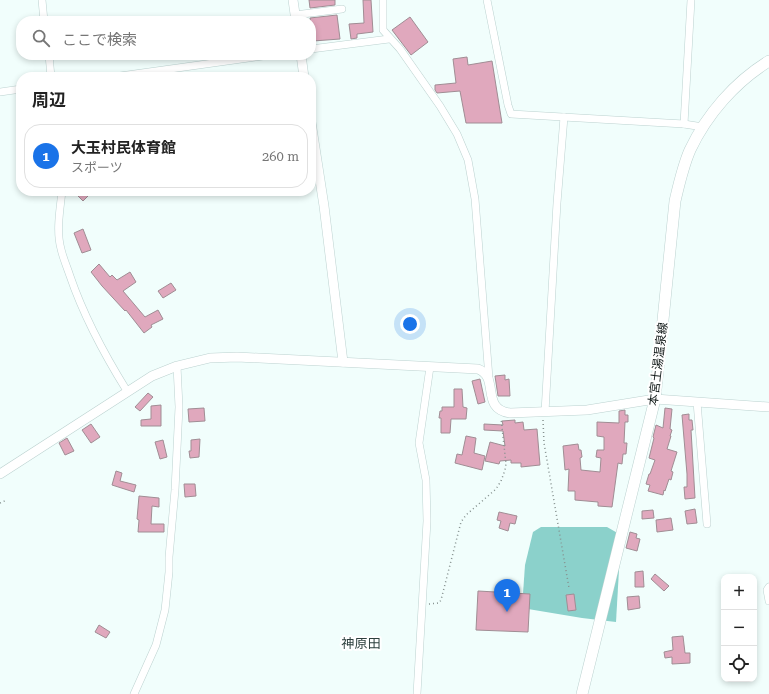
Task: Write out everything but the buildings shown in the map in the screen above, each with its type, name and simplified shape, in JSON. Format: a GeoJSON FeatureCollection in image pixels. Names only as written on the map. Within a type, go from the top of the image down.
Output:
{"type":"FeatureCollection","features":[{"type":"Feature","properties":{"kind":"main road","name":"本宮土湯温泉線"},"geometry":{"type":"LineString","coordinates":[[582,694],[596,643],[655,399],[675,201],[684,168],[690,150],[703,127],[728,94],[741,81],[769,60]]}},
{"type":"Feature","properties":{"kind":"street"},"geometry":{"type":"LineString","coordinates":[[42,0],[44,16]]}},
{"type":"Feature","properties":{"kind":"street"},"geometry":{"type":"LineString","coordinates":[[294,0],[296,16]]}},
{"type":"Feature","properties":{"kind":"street"},"geometry":{"type":"LineString","coordinates":[[384,0],[383,30],[400,49],[440,106],[457,134],[468,160],[475,199],[489,380],[494,404],[500,411],[510,414],[544,414],[587,410],[655,399],[769,407]]}},
{"type":"Feature","properties":{"kind":"street"},"geometry":{"type":"LineString","coordinates":[[487,0],[511,114],[684,124],[703,127]]}},
{"type":"Feature","properties":{"kind":"street"},"geometry":{"type":"LineString","coordinates":[[684,124],[691,0]]}},
{"type":"Feature","properties":{"kind":"street"},"geometry":{"type":"LineString","coordinates":[[306,16],[342,9]]}},
{"type":"Feature","properties":{"kind":"street"},"geometry":{"type":"LineString","coordinates":[[316,48],[390,39]]}},
{"type":"Feature","properties":{"kind":"street"},"geometry":{"type":"LineString","coordinates":[[49,60],[50,72]]}},
{"type":"Feature","properties":{"kind":"street"},"geometry":{"type":"LineString","coordinates":[[149,72],[234,60]]}},
{"type":"Feature","properties":{"kind":"street"},"geometry":{"type":"LineString","coordinates":[[302,60],[303,72]]}},
{"type":"Feature","properties":{"kind":"street"},"geometry":{"type":"LineString","coordinates":[[0,92],[16,90]]}},
{"type":"Feature","properties":{"kind":"street"},"geometry":{"type":"LineString","coordinates":[[544,414],[557,203],[564,117]]}},
{"type":"Feature","properties":{"kind":"street"},"geometry":{"type":"LineString","coordinates":[[316,154],[324,206],[342,362]]}},
{"type":"Feature","properties":{"kind":"street"},"geometry":{"type":"LineString","coordinates":[[61,196],[59,218],[60,249],[88,323],[127,391]]}},
{"type":"Feature","properties":{"kind":"street"},"geometry":{"type":"LineString","coordinates":[[0,474],[152,376],[178,366],[210,358],[237,357],[478,369],[485,373],[489,380]]}},
{"type":"Feature","properties":{"kind":"street"},"geometry":{"type":"LineString","coordinates":[[134,694],[156,645],[165,610],[178,437],[178,366]]}},
{"type":"Feature","properties":{"kind":"street"},"geometry":{"type":"LineString","coordinates":[[417,694],[421,604],[427,521],[426,480],[420,443],[430,367]]}},
{"type":"Feature","properties":{"kind":"street"},"geometry":{"type":"LineString","coordinates":[[697,402],[707,524]]}},
{"type":"Feature","properties":{"kind":"street"},"geometry":{"type":"LineString","coordinates":[[769,587],[767,590],[769,601]]}},
{"type":"Feature","properties":{"kind":"path"},"geometry":{"type":"LineString","coordinates":[[421,604],[440,602],[445,590],[461,522],[466,514],[496,489],[501,481],[506,464],[500,411]]}},
{"type":"Feature","properties":{"kind":"path"},"geometry":{"type":"LineString","coordinates":[[544,414],[544,443],[569,588]]}},
{"type":"Feature","properties":{"kind":"path"},"geometry":{"type":"LineString","coordinates":[[0,503],[7,500]]}},
{"type":"Feature","properties":{"kind":"shaded area"},"geometry":{"type":"Polygon","coordinates":[[[541,527],[607,527],[621,535],[616,622],[522,608],[525,565],[533,532],[541,527]]]}},
{"type":"Feature","properties":{"kind":"place","name":"大玉村民体育館"},"geometry":{"type":"Point","coordinates":[507,612]}},
{"type":"Feature","properties":{"kind":"district","name":"神原田"},"geometry":{"type":"Point","coordinates":[361,643]}}]}
